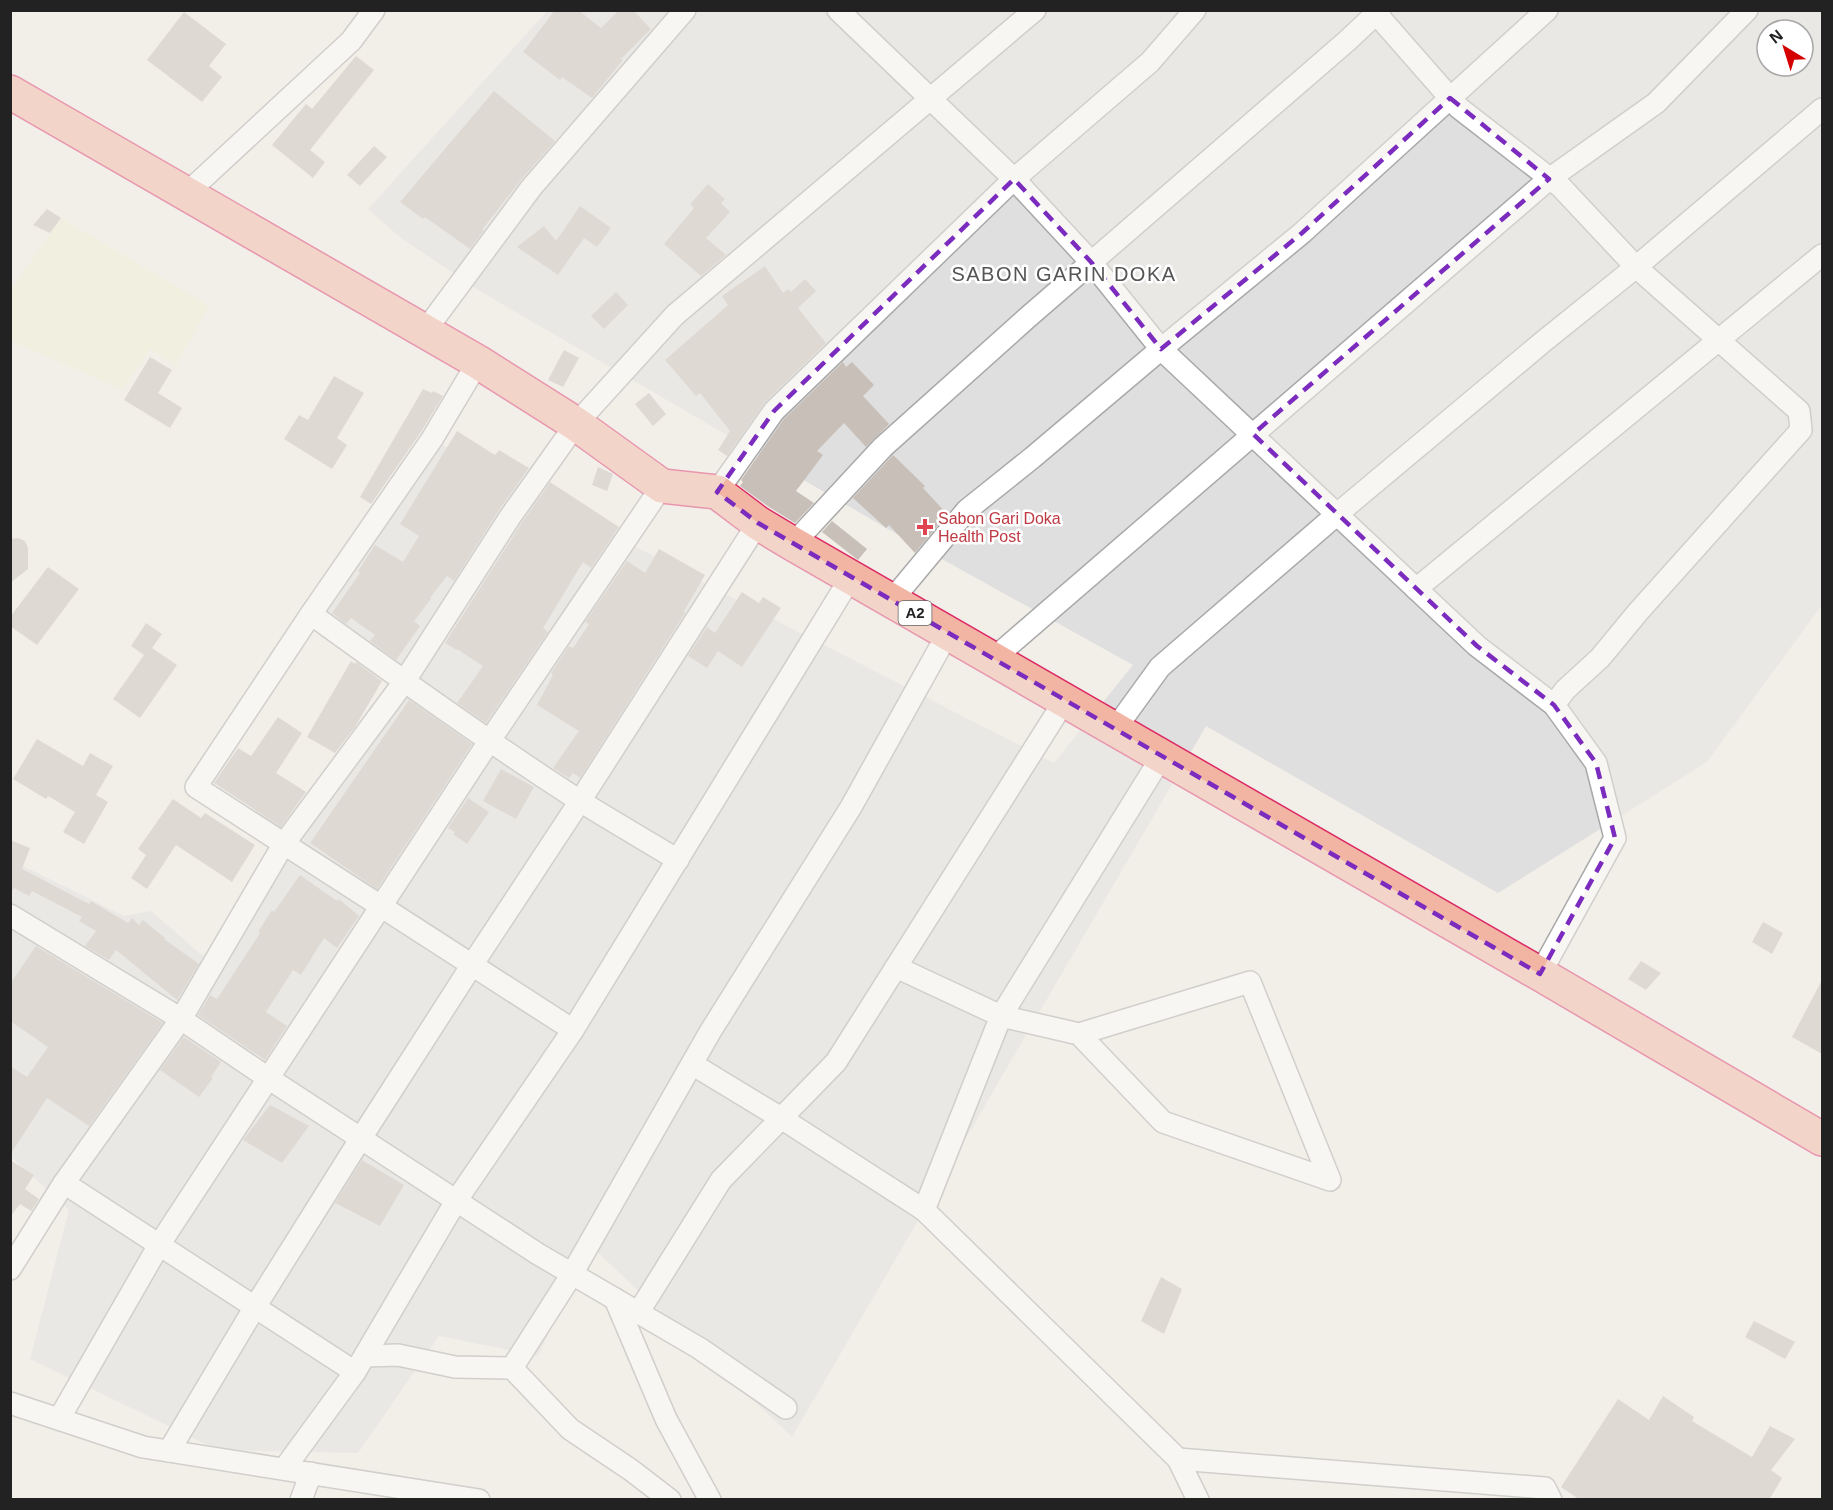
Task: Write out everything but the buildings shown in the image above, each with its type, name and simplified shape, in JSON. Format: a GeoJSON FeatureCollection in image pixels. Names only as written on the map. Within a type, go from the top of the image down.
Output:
{"type":"FeatureCollection","features":[{"type":"Feature","properties":{"kind":"highway"},"geometry":{"type":"LineString","coordinates":[[10,92],[478,362],[576,424],[662,486],[717,492]]}},
{"type":"Feature","properties":{"kind":"highway","name":"A2"},"geometry":{"type":"LineString","coordinates":[[717,492],[758,523],[793,544],[1822,1139]]}},
{"type":"Feature","properties":{"kind":"street"},"geometry":{"type":"LineString","coordinates":[[187,193],[351,41],[374,10]]}},
{"type":"Feature","properties":{"kind":"street"},"geometry":{"type":"LineString","coordinates":[[425,331],[531,188],[685,10]]}},
{"type":"Feature","properties":{"kind":"street"},"geometry":{"type":"LineString","coordinates":[[838,10],[1014,179],[1091,262],[1161,349],[1477,646],[1554,705],[1596,763],[1615,838],[1540,974]]}},
{"type":"Feature","properties":{"kind":"street"},"geometry":{"type":"LineString","coordinates":[[10,1269],[64,1183],[182,1019],[283,845],[404,682],[510,517],[576,424],[675,315],[1035,10]]}},
{"type":"Feature","properties":{"kind":"street"},"geometry":{"type":"LineString","coordinates":[[717,492],[774,411],[1014,179],[1150,62],[1195,10]]}},
{"type":"Feature","properties":{"kind":"street"},"geometry":{"type":"LineString","coordinates":[[892,600],[967,510],[1302,233],[1547,10]]}},
{"type":"Feature","properties":{"kind":"street"},"geometry":{"type":"LineString","coordinates":[[993,659],[1549,179],[1656,103],[1747,10]]}},
{"type":"Feature","properties":{"kind":"street"},"geometry":{"type":"LineString","coordinates":[[793,544],[883,447],[1091,262],[1347,41],[1376,12],[1460,108],[1561,188],[1636,267],[1799,411],[1801,430],[1646,603],[1600,658],[1565,690],[1554,705]]}},
{"type":"Feature","properties":{"kind":"street"},"geometry":{"type":"LineString","coordinates":[[1115,729],[1160,667],[1337,514],[1534,348],[1636,267],[1822,109]]}},
{"type":"Feature","properties":{"kind":"street"},"geometry":{"type":"LineString","coordinates":[[1416,589],[1822,255]]}},
{"type":"Feature","properties":{"kind":"street"},"geometry":{"type":"LineString","coordinates":[[478,362],[432,439],[311,614],[196,787],[573,1030]]}},
{"type":"Feature","properties":{"kind":"street"},"geometry":{"type":"LineString","coordinates":[[58,1419],[159,1245],[490,740],[662,486]]}},
{"type":"Feature","properties":{"kind":"street"},"geometry":{"type":"LineString","coordinates":[[169,1451],[255,1307],[361,1138],[758,523]]}},
{"type":"Feature","properties":{"kind":"street"},"geometry":{"type":"LineString","coordinates":[[284,1469],[360,1364],[456,1201],[573,1030],[851,576]]}},
{"type":"Feature","properties":{"kind":"street"},"geometry":{"type":"LineString","coordinates":[[311,614],[404,682],[580,801],[678,860]]}},
{"type":"Feature","properties":{"kind":"street"},"geometry":{"type":"LineString","coordinates":[[512,1368],[572,1274],[710,1032],[851,807],[948,633]]}},
{"type":"Feature","properties":{"kind":"street"},"geometry":{"type":"LineString","coordinates":[[638,1313],[721,1180],[836,1062],[1065,700]]}},
{"type":"Feature","properties":{"kind":"street"},"geometry":{"type":"LineString","coordinates":[[924,1210],[1001,1016],[1162,756]]}},
{"type":"Feature","properties":{"kind":"street"},"geometry":{"type":"LineString","coordinates":[[10,915],[182,1019],[456,1201],[572,1274],[699,1348],[786,1408]]}},
{"type":"Feature","properties":{"kind":"street"},"geometry":{"type":"LineString","coordinates":[[896,967],[1001,1016],[1079,1034],[1250,982],[1330,1180],[1163,1122],[1079,1034]]}},
{"type":"Feature","properties":{"kind":"street"},"geometry":{"type":"LineString","coordinates":[[692,1064],[924,1210],[1178,1459],[1198,1500]]}},
{"type":"Feature","properties":{"kind":"street"},"geometry":{"type":"LineString","coordinates":[[64,1183],[255,1307],[360,1364],[398,1355],[455,1367],[512,1368],[570,1429],[631,1470],[670,1500]]}},
{"type":"Feature","properties":{"kind":"street"},"geometry":{"type":"LineString","coordinates":[[615,1299],[666,1419],[710,1500]]}},
{"type":"Feature","properties":{"kind":"street"},"geometry":{"type":"LineString","coordinates":[[10,1403],[143,1447],[479,1500]]}},
{"type":"Feature","properties":{"kind":"street"},"geometry":{"type":"LineString","coordinates":[[1178,1459],[1545,1488],[1551,1500]]}},
{"type":"Feature","properties":{"kind":"street"},"geometry":{"type":"LineString","coordinates":[[301,1500],[311,1473]]}},
{"type":"Feature","properties":{"kind":"highlighted area"},"geometry":{"type":"Polygon","coordinates":[[[1450,98],[1549,179],[1253,434],[1477,646],[1554,705],[1596,763],[1615,838],[1540,974],[758,523],[717,492],[774,411],[1014,179],[1091,262],[1161,349],[1302,233],[1450,98]]]}},
{"type":"Feature","properties":{"kind":"shaded area"},"geometry":{"type":"Polygon","coordinates":[[[547,11],[1822,11],[1822,605],[1707,762],[1498,893],[1206,726],[792,1437],[590,1245],[538,1356],[439,1336],[358,1453],[218,1450],[30,1359],[69,1210],[11,1157],[11,860],[124,916],[151,911],[210,962],[404,682],[311,614],[432,439],[748,606],[1054,763],[1133,665],[886,528],[483,293],[401,238],[368,209],[547,11]]]}},
{"type":"Feature","properties":{"kind":"green space"},"geometry":{"type":"Polygon","coordinates":[[[61,218],[209,306],[176,365],[150,349],[122,389],[11,341],[11,290],[61,218]]]}},
{"type":"Feature","properties":{"kind":"place","name":"Sabon Gari Doka Health Post"},"geometry":{"type":"Point","coordinates":[925,527]}},
{"type":"Feature","properties":{"kind":"district","name":"SABON GARIN DOKA"},"geometry":{"type":"Point","coordinates":[1064,274]}}]}
